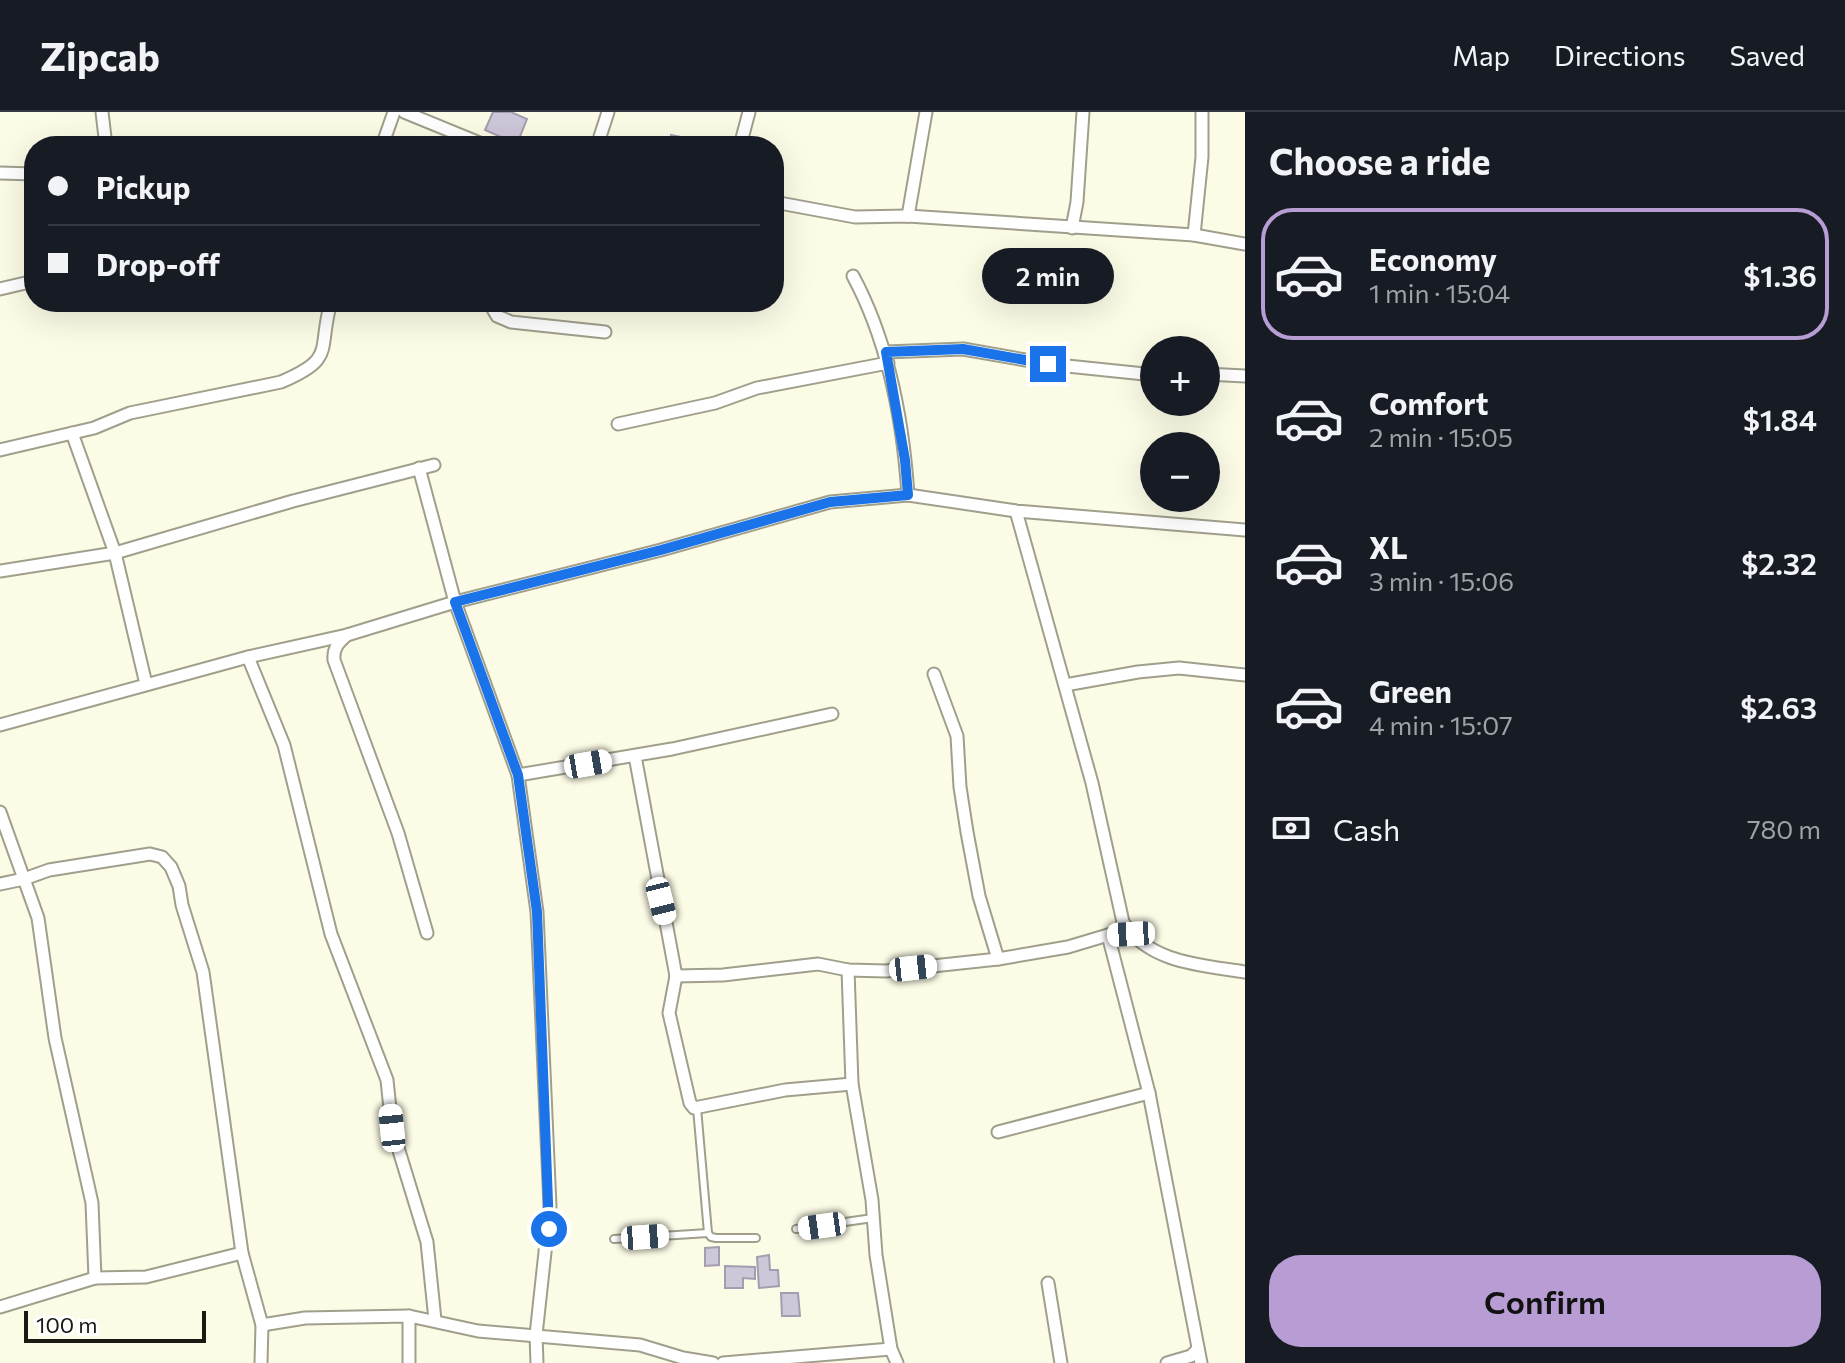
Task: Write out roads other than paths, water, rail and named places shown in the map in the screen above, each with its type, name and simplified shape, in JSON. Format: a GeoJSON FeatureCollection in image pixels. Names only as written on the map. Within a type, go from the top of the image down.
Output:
{"type":"FeatureCollection","features":[{"type":"Feature","properties":{"kind":"street"},"geometry":{"type":"LineString","coordinates":[[102,112],[105,136]]}},
{"type":"Feature","properties":{"kind":"street"},"geometry":{"type":"LineString","coordinates":[[386,136],[394,112]]}},
{"type":"Feature","properties":{"kind":"street"},"geometry":{"type":"LineString","coordinates":[[404,112],[463,136]]}},
{"type":"Feature","properties":{"kind":"street"},"geometry":{"type":"LineString","coordinates":[[600,136],[608,112]]}},
{"type":"Feature","properties":{"kind":"street"},"geometry":{"type":"LineString","coordinates":[[743,136],[749,112]]}},
{"type":"Feature","properties":{"kind":"street"},"geometry":{"type":"LineString","coordinates":[[908,216],[926,112]]}},
{"type":"Feature","properties":{"kind":"street"},"geometry":{"type":"LineString","coordinates":[[1072,228],[1080,173],[1083,112]]}},
{"type":"Feature","properties":{"kind":"street"},"geometry":{"type":"LineString","coordinates":[[1194,235],[1202,157],[1202,112]]}},
{"type":"Feature","properties":{"kind":"street"},"geometry":{"type":"LineString","coordinates":[[0,173],[24,174]]}},
{"type":"Feature","properties":{"kind":"street"},"geometry":{"type":"LineString","coordinates":[[784,204],[855,217],[908,216],[1194,235],[1245,244]]}},
{"type":"Feature","properties":{"kind":"street"},"geometry":{"type":"LineString","coordinates":[[853,276],[887,358],[908,495]]}},
{"type":"Feature","properties":{"kind":"street"},"geometry":{"type":"LineString","coordinates":[[0,289],[24,283]]}},
{"type":"Feature","properties":{"kind":"street"},"geometry":{"type":"LineString","coordinates":[[0,450],[94,428],[130,413],[267,385],[294,376],[311,367],[321,357],[329,312]]}},
{"type":"Feature","properties":{"kind":"street"},"geometry":{"type":"LineString","coordinates":[[495,312],[511,322],[605,332]]}},
{"type":"Feature","properties":{"kind":"street"},"geometry":{"type":"LineString","coordinates":[[618,424],[715,403],[757,388],[887,358],[963,349],[1048,364],[1140,374]]}},
{"type":"Feature","properties":{"kind":"street"},"geometry":{"type":"LineString","coordinates":[[1220,375],[1245,376]]}},
{"type":"Feature","properties":{"kind":"street"},"geometry":{"type":"LineString","coordinates":[[72,433],[115,553],[146,684]]}},
{"type":"Feature","properties":{"kind":"street"},"geometry":{"type":"LineString","coordinates":[[0,571],[115,553],[293,501],[434,465]]}},
{"type":"Feature","properties":{"kind":"street"},"geometry":{"type":"LineString","coordinates":[[419,468],[455,602],[518,775],[537,912],[550,1206],[536,1335],[537,1363]]}},
{"type":"Feature","properties":{"kind":"street"},"geometry":{"type":"LineString","coordinates":[[0,725],[248,657],[347,635],[455,602],[661,550],[830,502],[908,495],[1016,511],[1245,530]]}},
{"type":"Feature","properties":{"kind":"street"},"geometry":{"type":"LineString","coordinates":[[1016,511],[1092,783],[1123,922],[1131,934],[1149,947],[1180,962],[1245,972]]}},
{"type":"Feature","properties":{"kind":"street"},"geometry":{"type":"LineString","coordinates":[[347,635],[333,652],[334,660],[398,833],[427,933]]}},
{"type":"Feature","properties":{"kind":"street"},"geometry":{"type":"LineString","coordinates":[[248,657],[284,745],[331,934],[387,1080],[392,1128],[427,1242],[435,1320]]}},
{"type":"Feature","properties":{"kind":"street"},"geometry":{"type":"LineString","coordinates":[[1065,685],[1179,668],[1245,675]]}},
{"type":"Feature","properties":{"kind":"street"},"geometry":{"type":"LineString","coordinates":[[934,674],[957,736],[967,832],[979,896],[998,959]]}},
{"type":"Feature","properties":{"kind":"street"},"geometry":{"type":"LineString","coordinates":[[518,775],[635,756],[832,714]]}},
{"type":"Feature","properties":{"kind":"street"},"geometry":{"type":"LineString","coordinates":[[635,756],[676,976],[669,1013],[690,1103],[697,1108],[785,1090],[852,1084]]}},
{"type":"Feature","properties":{"kind":"street"},"geometry":{"type":"LineString","coordinates":[[0,812],[38,918],[55,1038],[92,1203],[95,1278]]}},
{"type":"Feature","properties":{"kind":"street"},"geometry":{"type":"LineString","coordinates":[[0,884],[49,870],[150,854],[162,857],[171,867],[203,972],[242,1253],[262,1325],[261,1363]]}},
{"type":"Feature","properties":{"kind":"street"},"geometry":{"type":"LineString","coordinates":[[676,976],[723,975],[818,964],[848,970],[886,971],[998,959],[1068,947],[1108,935],[1131,934]]}},
{"type":"Feature","properties":{"kind":"street"},"geometry":{"type":"LineString","coordinates":[[1108,935],[1149,1093],[1201,1363]]}},
{"type":"Feature","properties":{"kind":"street"},"geometry":{"type":"LineString","coordinates":[[848,970],[852,1084],[891,1349],[897,1363]]}},
{"type":"Feature","properties":{"kind":"street"},"geometry":{"type":"LineString","coordinates":[[998,1132],[1149,1093]]}},
{"type":"Feature","properties":{"kind":"street"},"geometry":{"type":"LineString","coordinates":[[0,1307],[95,1278],[146,1277],[242,1253]]}},
{"type":"Feature","properties":{"kind":"street"},"geometry":{"type":"LineString","coordinates":[[1048,1283],[1061,1363]]}},
{"type":"Feature","properties":{"kind":"street"},"geometry":{"type":"LineString","coordinates":[[409,1316],[409,1363]]}},
{"type":"Feature","properties":{"kind":"street"},"geometry":{"type":"LineString","coordinates":[[262,1325],[305,1318],[409,1316],[465,1329],[640,1345],[713,1363]]}},
{"type":"Feature","properties":{"kind":"street"},"geometry":{"type":"LineString","coordinates":[[723,1363],[891,1349]]}},
{"type":"Feature","properties":{"kind":"street"},"geometry":{"type":"LineString","coordinates":[[1167,1363],[1191,1356],[1198,1349]]}},
{"type":"Feature","properties":{"kind":"lane"},"geometry":{"type":"LineString","coordinates":[[697,1108],[708,1233],[716,1238],[756,1238]]}},
{"type":"Feature","properties":{"kind":"lane"},"geometry":{"type":"LineString","coordinates":[[796,1229],[873,1218]]}},
{"type":"Feature","properties":{"kind":"lane"},"geometry":{"type":"LineString","coordinates":[[614,1239],[708,1233]]}}]}
